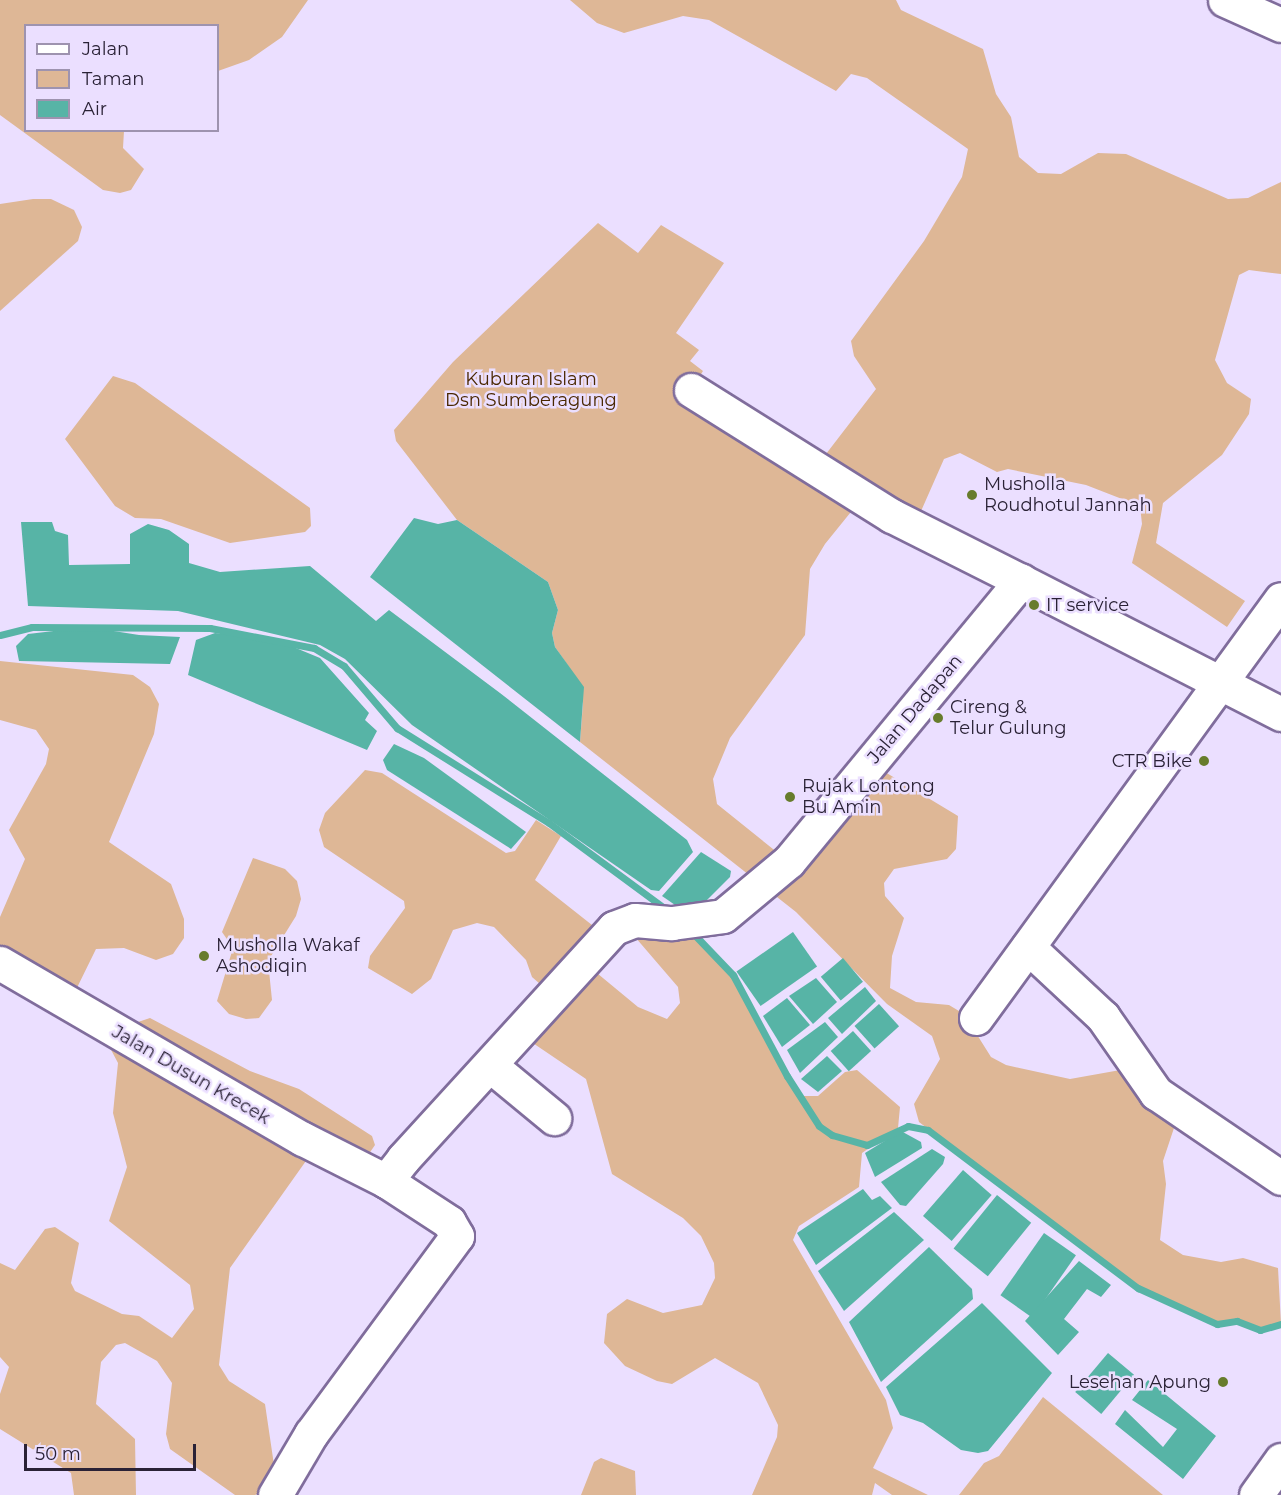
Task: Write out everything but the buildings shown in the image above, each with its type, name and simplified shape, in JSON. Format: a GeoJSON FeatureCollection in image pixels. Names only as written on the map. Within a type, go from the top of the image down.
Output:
{"type":"FeatureCollection","features":[{"type":"Feature","properties":{"kind":"street"},"geometry":{"type":"LineString","coordinates":[[1225,0],[1281,25]]}},
{"type":"Feature","properties":{"kind":"street"},"geometry":{"type":"LineString","coordinates":[[691,390],[892,516],[1281,714]]}},
{"type":"Feature","properties":{"kind":"street","name":"Jalan Dadapan"},"geometry":{"type":"LineString","coordinates":[[492,1066],[614,928],[635,920],[685,922],[731,912],[789,861],[1021,581]]}},
{"type":"Feature","properties":{"kind":"street"},"geometry":{"type":"LineString","coordinates":[[976,1018],[1281,599]]}},
{"type":"Feature","properties":{"kind":"street"},"geometry":{"type":"LineString","coordinates":[[1028,947],[1103,1017],[1156,1093],[1281,1178]]}},
{"type":"Feature","properties":{"kind":"street","name":"Jalan Dusun Krecek"},"geometry":{"type":"LineString","coordinates":[[0,963],[283,1128],[386,1181],[457,1228],[438,1264],[311,1434],[275,1495]]}},
{"type":"Feature","properties":{"kind":"street"},"geometry":{"type":"LineString","coordinates":[[386,1181],[492,1066],[554,1118]]}},
{"type":"Feature","properties":{"kind":"street"},"geometry":{"type":"LineString","coordinates":[[1256,1495],[1281,1460]]}},
{"type":"Feature","properties":{"kind":"green space"},"geometry":{"type":"Polygon","coordinates":[[[0,0],[308,0],[282,37],[249,60],[219,71],[219,24],[24,24],[24,132],[124,132],[123,148],[144,169],[131,190],[120,193],[103,190],[0,115],[0,0]]]}},
{"type":"Feature","properties":{"kind":"green space","name":"Kuburan Islam Dsn Sumberagung"},"geometry":{"type":"Polygon","coordinates":[[[570,0],[896,0],[901,10],[983,49],[996,94],[1011,117],[1019,157],[1038,173],[1061,174],[1098,153],[1126,154],[1228,199],[1248,198],[1281,182],[1281,274],[1249,270],[1239,275],[1215,360],[1227,383],[1251,399],[1249,414],[1222,455],[1163,503],[1156,543],[1245,601],[1227,627],[1132,563],[1142,524],[1140,506],[1086,485],[1008,469],[997,472],[960,453],[944,459],[918,518],[863,497],[825,544],[810,569],[805,635],[730,738],[713,779],[717,804],[788,861],[870,763],[958,816],[956,849],[947,859],[894,869],[884,883],[885,896],[904,918],[892,956],[890,988],[916,1002],[949,1005],[964,1014],[991,1057],[1006,1065],[1070,1079],[1126,1069],[1175,1125],[1163,1161],[1166,1184],[1160,1240],[1183,1255],[1221,1262],[1243,1258],[1278,1268],[1281,1324],[1260,1330],[1237,1321],[1217,1324],[1138,1288],[919,1122],[914,1104],[940,1059],[932,1036],[887,1004],[796,912],[580,742],[583,703],[569,667],[555,647],[552,633],[558,610],[548,582],[457,520],[396,441],[394,430],[453,362],[598,223],[638,253],[661,225],[724,263],[676,333],[699,350],[690,361],[703,371],[691,390],[816,467],[876,389],[854,356],[851,341],[924,241],[962,177],[968,149],[867,78],[851,74],[836,91],[709,20],[683,16],[624,33],[597,23],[570,0]]]}},
{"type":"Feature","properties":{"kind":"green space"},"geometry":{"type":"Polygon","coordinates":[[[51,199],[74,210],[82,227],[78,241],[0,311],[0,204],[51,199]]]}},
{"type":"Feature","properties":{"kind":"green space"},"geometry":{"type":"Polygon","coordinates":[[[113,376],[135,383],[310,508],[311,526],[305,532],[230,543],[161,519],[135,518],[115,506],[65,439],[113,376]]]}},
{"type":"Feature","properties":{"kind":"green space"},"geometry":{"type":"Polygon","coordinates":[[[0,661],[133,675],[150,687],[159,704],[154,734],[109,842],[171,884],[184,919],[184,938],[173,954],[156,960],[124,948],[96,949],[69,1004],[0,963],[0,917],[25,859],[9,830],[46,764],[49,749],[36,730],[0,720],[0,661]]]}},
{"type":"Feature","properties":{"kind":"green space"},"geometry":{"type":"Polygon","coordinates":[[[365,770],[382,773],[506,853],[515,851],[536,820],[561,836],[535,880],[592,925],[586,964],[638,1007],[667,1019],[680,1003],[678,987],[623,923],[688,929],[733,975],[800,1096],[818,1096],[845,1072],[857,1070],[900,1107],[898,1128],[862,1153],[859,1187],[799,1226],[793,1240],[886,1400],[893,1428],[873,1468],[928,1495],[892,1495],[875,1483],[872,1495],[752,1495],[777,1437],[778,1425],[758,1383],[715,1358],[672,1384],[657,1381],[625,1366],[604,1343],[607,1314],[627,1299],[663,1313],[702,1305],[715,1278],[714,1263],[701,1236],[683,1218],[612,1174],[586,1079],[521,1035],[555,997],[532,977],[526,960],[494,927],[477,923],[453,930],[431,979],[412,994],[368,968],[370,956],[405,908],[404,901],[324,847],[319,830],[325,813],[365,770]]]}},
{"type":"Feature","properties":{"kind":"green space"},"geometry":{"type":"Polygon","coordinates":[[[253,858],[285,869],[297,881],[301,899],[296,916],[268,961],[272,1000],[259,1018],[246,1019],[229,1014],[217,1001],[233,948],[222,932],[253,858]]]}},
{"type":"Feature","properties":{"kind":"green space"},"geometry":{"type":"Polygon","coordinates":[[[150,1018],[250,1071],[299,1089],[372,1136],[375,1145],[364,1161],[313,1151],[230,1268],[219,1365],[229,1381],[265,1404],[274,1465],[265,1491],[255,1495],[235,1495],[170,1449],[166,1434],[172,1383],[157,1361],[125,1343],[116,1345],[101,1362],[96,1404],[135,1439],[136,1495],[74,1495],[71,1473],[0,1429],[0,1394],[9,1367],[0,1357],[0,1263],[15,1270],[45,1229],[55,1227],[79,1243],[71,1283],[75,1291],[122,1314],[139,1316],[172,1338],[194,1309],[190,1285],[109,1221],[127,1167],[113,1113],[118,1063],[108,1044],[129,1025],[150,1018]]]}},
{"type":"Feature","properties":{"kind":"green space"},"geometry":{"type":"Polygon","coordinates":[[[1043,1397],[1163,1495],[959,1495],[984,1463],[999,1456],[1043,1397]]]}},
{"type":"Feature","properties":{"kind":"green space"},"geometry":{"type":"Polygon","coordinates":[[[601,1458],[635,1471],[636,1495],[581,1495],[594,1462],[601,1458]]]}},
{"type":"Feature","properties":{"kind":"water"},"geometry":{"type":"Polygon","coordinates":[[[414,518],[438,524],[457,520],[548,582],[558,610],[552,633],[555,647],[584,687],[580,742],[370,577],[414,518]]]}},
{"type":"Feature","properties":{"kind":"water"},"geometry":{"type":"Polygon","coordinates":[[[21,522],[52,522],[55,531],[68,535],[69,565],[130,564],[130,534],[148,524],[169,530],[189,544],[189,563],[220,572],[310,566],[376,621],[389,610],[500,693],[687,840],[693,852],[659,891],[651,890],[412,725],[345,659],[320,645],[178,611],[28,606],[21,522]]]}},
{"type":"Feature","properties":{"kind":"water"},"geometry":{"type":"Polygon","coordinates":[[[88,627],[139,635],[180,637],[170,664],[19,661],[16,646],[28,634],[88,627]]]}},
{"type":"Feature","properties":{"kind":"water"},"geometry":{"type":"Polygon","coordinates":[[[215,633],[274,639],[320,658],[369,713],[365,720],[377,731],[367,750],[188,675],[196,640],[215,633]]]}},
{"type":"Feature","properties":{"kind":"water"},"geometry":{"type":"Polygon","coordinates":[[[394,744],[424,758],[526,832],[511,849],[387,770],[383,760],[394,744]]]}},
{"type":"Feature","properties":{"kind":"water"},"geometry":{"type":"Polygon","coordinates":[[[701,852],[731,871],[730,877],[691,916],[662,896],[701,852]]]}},
{"type":"Feature","properties":{"kind":"water"},"geometry":{"type":"Polygon","coordinates":[[[793,932],[817,966],[761,1006],[736,972],[793,932]]]}},
{"type":"Feature","properties":{"kind":"water"},"geometry":{"type":"Polygon","coordinates":[[[843,958],[863,982],[841,1000],[821,977],[843,958]]]}},
{"type":"Feature","properties":{"kind":"water"},"geometry":{"type":"Polygon","coordinates":[[[816,978],[837,1002],[813,1024],[789,996],[816,978]]]}},
{"type":"Feature","properties":{"kind":"water"},"geometry":{"type":"Polygon","coordinates":[[[865,987],[876,1001],[842,1034],[828,1018],[865,987]]]}},
{"type":"Feature","properties":{"kind":"water"},"geometry":{"type":"Polygon","coordinates":[[[787,998],[810,1025],[782,1047],[763,1016],[787,998]]]}},
{"type":"Feature","properties":{"kind":"water"},"geometry":{"type":"Polygon","coordinates":[[[879,1004],[899,1026],[875,1048],[854,1026],[879,1004]]]}},
{"type":"Feature","properties":{"kind":"water"},"geometry":{"type":"Polygon","coordinates":[[[825,1022],[838,1037],[800,1073],[787,1050],[825,1022]]]}},
{"type":"Feature","properties":{"kind":"water"},"geometry":{"type":"Polygon","coordinates":[[[853,1031],[871,1051],[849,1071],[831,1051],[853,1031]]]}},
{"type":"Feature","properties":{"kind":"water"},"geometry":{"type":"Polygon","coordinates":[[[827,1056],[842,1071],[818,1092],[801,1079],[827,1056]]]}},
{"type":"Feature","properties":{"kind":"water"},"geometry":{"type":"Polygon","coordinates":[[[901,1131],[921,1142],[922,1148],[875,1177],[865,1153],[901,1131]]]}},
{"type":"Feature","properties":{"kind":"water"},"geometry":{"type":"Polygon","coordinates":[[[932,1149],[945,1157],[943,1164],[906,1206],[900,1205],[881,1182],[932,1149]]]}},
{"type":"Feature","properties":{"kind":"water"},"geometry":{"type":"Polygon","coordinates":[[[963,1170],[992,1195],[952,1241],[923,1216],[963,1170]]]}},
{"type":"Feature","properties":{"kind":"water"},"geometry":{"type":"Polygon","coordinates":[[[863,1189],[872,1200],[880,1196],[892,1208],[816,1265],[797,1233],[863,1189]]]}},
{"type":"Feature","properties":{"kind":"water"},"geometry":{"type":"Polygon","coordinates":[[[997,1195],[1031,1223],[988,1276],[954,1249],[997,1195]]]}},
{"type":"Feature","properties":{"kind":"water"},"geometry":{"type":"Polygon","coordinates":[[[894,1212],[924,1240],[844,1311],[818,1271],[894,1212]]]}},
{"type":"Feature","properties":{"kind":"water"},"geometry":{"type":"Polygon","coordinates":[[[1044,1233],[1076,1255],[1032,1318],[1000,1295],[1044,1233]]]}},
{"type":"Feature","properties":{"kind":"water"},"geometry":{"type":"Polygon","coordinates":[[[929,1247],[972,1289],[973,1299],[881,1382],[849,1322],[929,1247]]]}},
{"type":"Feature","properties":{"kind":"water"},"geometry":{"type":"Polygon","coordinates":[[[1079,1261],[1111,1285],[1101,1297],[1087,1289],[1064,1319],[1079,1332],[1058,1355],[1025,1321],[1079,1261]]]}},
{"type":"Feature","properties":{"kind":"water"},"geometry":{"type":"Polygon","coordinates":[[[982,1303],[1052,1373],[988,1451],[978,1453],[961,1450],[923,1423],[900,1415],[886,1387],[982,1303]]]}},
{"type":"Feature","properties":{"kind":"water"},"geometry":{"type":"Polygon","coordinates":[[[1108,1353],[1134,1375],[1101,1414],[1075,1392],[1108,1353]]]}},
{"type":"Feature","properties":{"kind":"water"},"geometry":{"type":"Polygon","coordinates":[[[1148,1380],[1216,1436],[1183,1479],[1115,1424],[1125,1410],[1163,1447],[1177,1429],[1132,1400],[1148,1380]]]}},
{"type":"Feature","properties":{"kind":"waterway"},"geometry":{"type":"LineString","coordinates":[[0,635],[32,627],[210,628],[314,648],[344,666],[397,728],[549,823],[667,910]]}},
{"type":"Feature","properties":{"kind":"waterway"},"geometry":{"type":"LineString","coordinates":[[689,929],[733,975],[787,1076],[819,1126],[832,1135],[867,1145],[908,1126],[928,1130],[1138,1288],[1217,1324],[1237,1321],[1260,1330],[1281,1324]]}},
{"type":"Feature","properties":{"kind":"place","name":"Musholla Roudhotul Jannah"},"geometry":{"type":"Point","coordinates":[972,495]}},
{"type":"Feature","properties":{"kind":"place","name":"IT service"},"geometry":{"type":"Point","coordinates":[1034,605]}},
{"type":"Feature","properties":{"kind":"place","name":"Cireng & Telur Gulung"},"geometry":{"type":"Point","coordinates":[938,718]}},
{"type":"Feature","properties":{"kind":"place","name":"CTR Bike"},"geometry":{"type":"Point","coordinates":[1204,761]}},
{"type":"Feature","properties":{"kind":"place","name":"Rujak Lontong Bu Amin"},"geometry":{"type":"Point","coordinates":[790,797]}},
{"type":"Feature","properties":{"kind":"place","name":"Musholla Wakaf Ashodiqin"},"geometry":{"type":"Point","coordinates":[204,956]}},
{"type":"Feature","properties":{"kind":"place","name":"Lesehan Apung"},"geometry":{"type":"Point","coordinates":[1223,1382]}}]}
